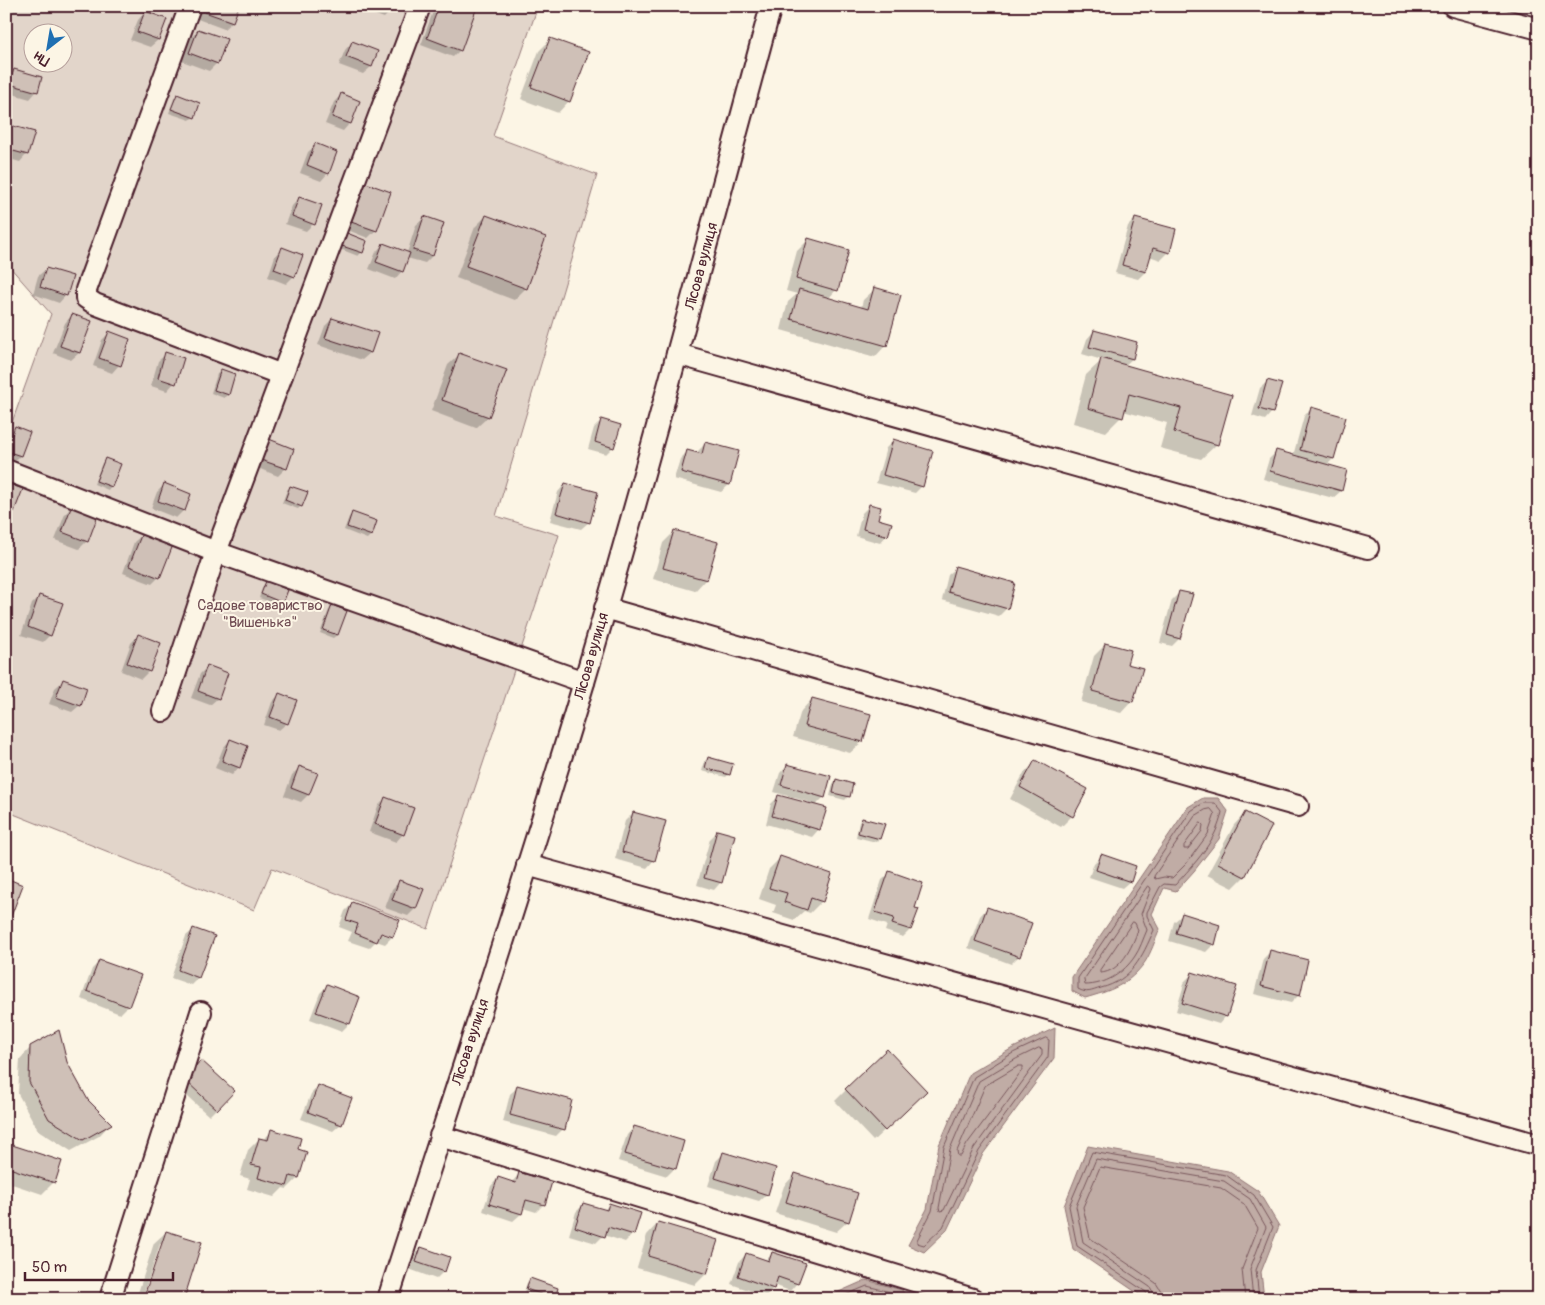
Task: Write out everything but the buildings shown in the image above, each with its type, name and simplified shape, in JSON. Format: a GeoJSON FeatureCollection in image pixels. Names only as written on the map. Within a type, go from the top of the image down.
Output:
{"type":"FeatureCollection","features":[{"type":"Feature","properties":{"kind":"street"},"geometry":{"type":"LineString","coordinates":[[190,6],[89,281],[86,298],[95,304],[282,375]]}},
{"type":"Feature","properties":{"kind":"street"},"geometry":{"type":"LineString","coordinates":[[162,711],[216,552],[420,6]]}},
{"type":"Feature","properties":{"kind":"street","name":"Лісова вулиця"},"geometry":{"type":"LineString","coordinates":[[388,1299],[584,682],[677,354],[771,6]]}},
{"type":"Feature","properties":{"kind":"street"},"geometry":{"type":"LineString","coordinates":[[1453,6],[1539,29]]}},
{"type":"Feature","properties":{"kind":"street"},"geometry":{"type":"LineString","coordinates":[[677,354],[1368,548]]}},
{"type":"Feature","properties":{"kind":"street"},"geometry":{"type":"LineString","coordinates":[[6,470],[216,552],[584,682]]}},
{"type":"Feature","properties":{"kind":"street"},"geometry":{"type":"LineString","coordinates":[[605,608],[1298,806]]}},
{"type":"Feature","properties":{"kind":"street"},"geometry":{"type":"LineString","coordinates":[[527,865],[1539,1144]]}},
{"type":"Feature","properties":{"kind":"street"},"geometry":{"type":"LineString","coordinates":[[110,1299],[201,1012]]}},
{"type":"Feature","properties":{"kind":"street"},"geometry":{"type":"LineString","coordinates":[[440,1136],[972,1299]]}},
{"type":"Feature","properties":{"kind":"green space","name":"Садове товариство \"Вишенька\""},"geometry":{"type":"Polygon","coordinates":[[[6,6],[538,6],[493,136],[597,175],[496,516],[559,535],[428,929],[272,868],[254,910],[6,811],[6,439],[51,314],[9,266],[6,230],[6,6]]]}},
{"type":"Feature","properties":{"kind":"water"},"geometry":{"type":"Polygon","coordinates":[[[1203,798],[1218,798],[1228,811],[1219,839],[1176,891],[1164,888],[1152,914],[1160,929],[1145,962],[1126,982],[1111,990],[1085,998],[1072,991],[1072,977],[1188,807],[1203,798]]]}},
{"type":"Feature","properties":{"kind":"water"},"geometry":{"type":"Polygon","coordinates":[[[1055,1028],[1054,1058],[983,1154],[947,1230],[924,1252],[908,1245],[927,1209],[939,1145],[970,1073],[1011,1049],[1055,1028]]]}},
{"type":"Feature","properties":{"kind":"water"},"geometry":{"type":"Polygon","coordinates":[[[1088,1146],[1228,1171],[1258,1191],[1279,1226],[1261,1272],[1264,1299],[1146,1299],[1073,1249],[1064,1206],[1088,1146]]]}},
{"type":"Feature","properties":{"kind":"water"},"geometry":{"type":"Polygon","coordinates":[[[866,1280],[902,1290],[907,1299],[830,1299],[832,1295],[866,1280]]]}}]}
